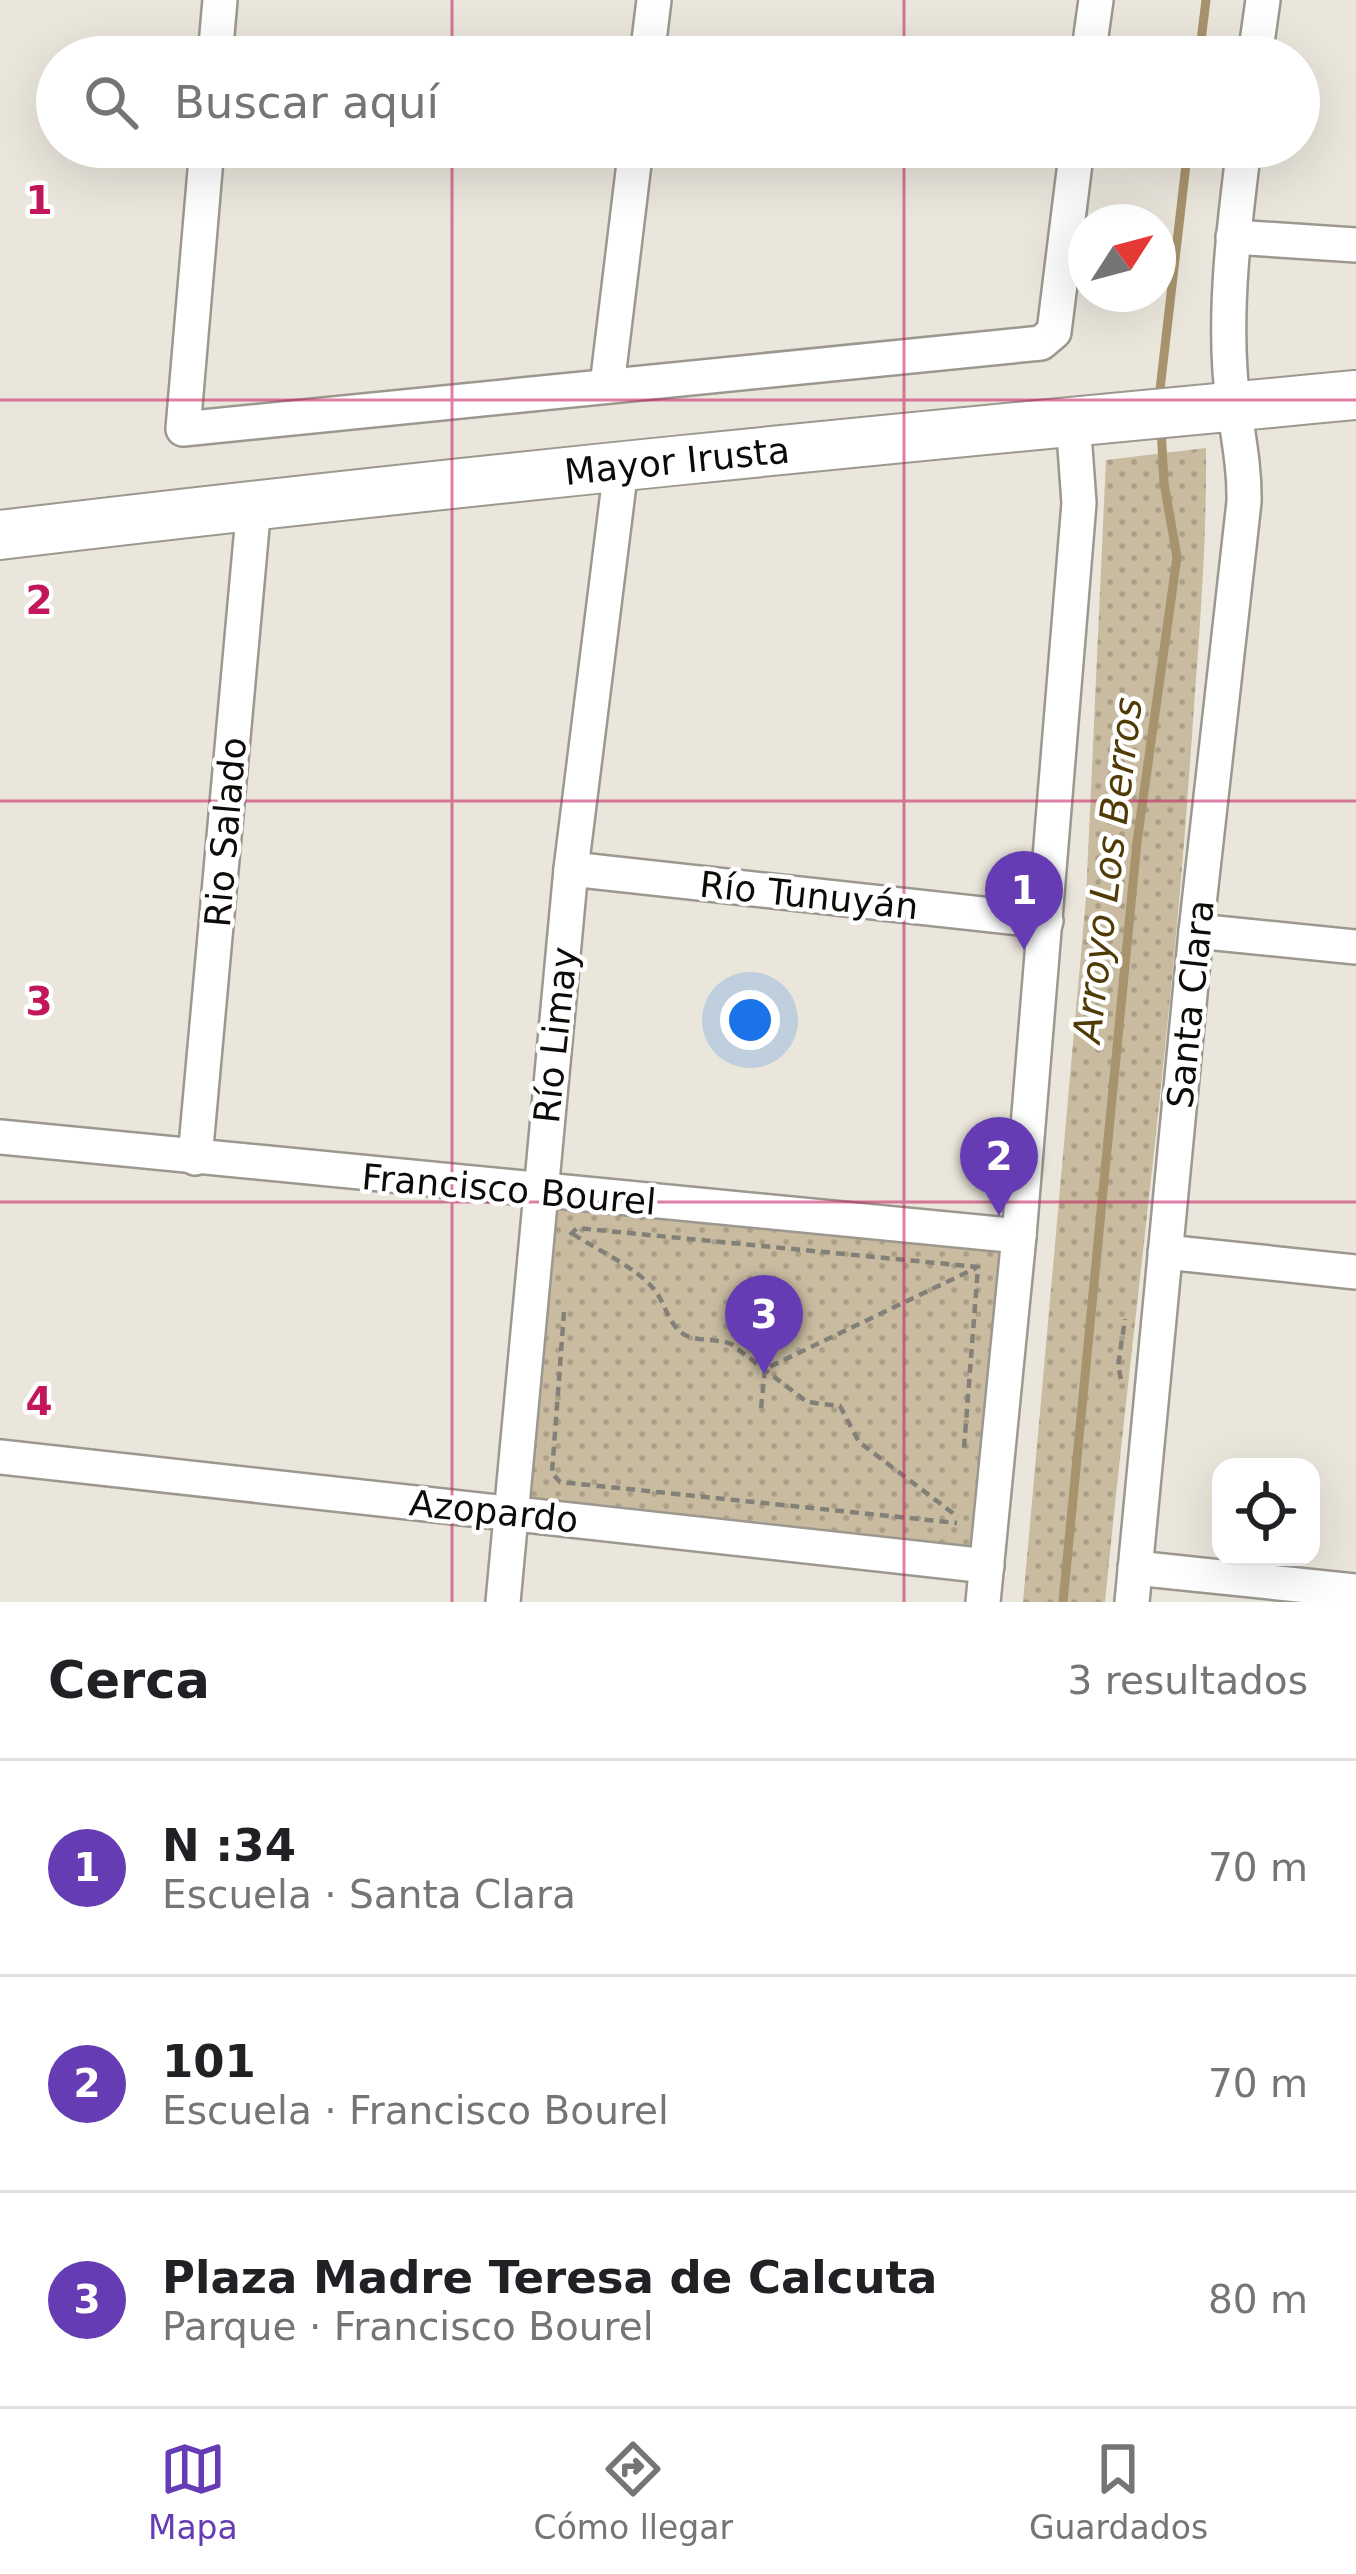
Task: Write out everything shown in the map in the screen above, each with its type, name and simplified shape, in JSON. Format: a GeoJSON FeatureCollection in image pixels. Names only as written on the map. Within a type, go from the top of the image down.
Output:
{"type":"FeatureCollection","features":[{"type":"Feature","properties":{"kind":"main road","name":"Mayor Irusta"},"geometry":{"type":"LineString","coordinates":[[0,535],[1073,420],[1356,395]]}},
{"type":"Feature","properties":{"kind":"street"},"geometry":{"type":"LineString","coordinates":[[217,36],[220,0]]}},
{"type":"Feature","properties":{"kind":"street"},"geometry":{"type":"LineString","coordinates":[[649,36],[653,0]]}},
{"type":"Feature","properties":{"kind":"street"},"geometry":{"type":"LineString","coordinates":[[1091,36],[1096,0]]}},
{"type":"Feature","properties":{"kind":"street"},"geometry":{"type":"LineString","coordinates":[[1259,36],[1263,0]]}},
{"type":"Feature","properties":{"kind":"street"},"geometry":{"type":"LineString","coordinates":[[205,168],[183,429],[1041,343],[1054,332],[1074,168]]}},
{"type":"Feature","properties":{"kind":"street"},"geometry":{"type":"LineString","coordinates":[[607,386],[633,168]]}},
{"type":"Feature","properties":{"kind":"street","name":"Santa Clara"},"geometry":{"type":"LineString","coordinates":[[1133,1585],[1196,931],[1244,502],[1245,463],[1230,372],[1233,238],[1241,168]]}},
{"type":"Feature","properties":{"kind":"street"},"geometry":{"type":"LineString","coordinates":[[1233,238],[1356,245]]}},
{"type":"Feature","properties":{"kind":"street"},"geometry":{"type":"LineString","coordinates":[[983,1602],[1019,1236],[1079,503],[1073,420]]}},
{"type":"Feature","properties":{"kind":"street","name":"Río Limay"},"geometry":{"type":"LineString","coordinates":[[503,1602],[572,868],[621,469]]}},
{"type":"Feature","properties":{"kind":"street","name":"Rio Salado"},"geometry":{"type":"LineString","coordinates":[[195,1159],[254,505]]}},
{"type":"Feature","properties":{"kind":"street","name":"Río Tunuyán"},"geometry":{"type":"LineString","coordinates":[[572,868],[1046,921]]}},
{"type":"Feature","properties":{"kind":"street"},"geometry":{"type":"LineString","coordinates":[[1196,931],[1356,947]]}},
{"type":"Feature","properties":{"kind":"street","name":"Francisco Bourel"},"geometry":{"type":"LineString","coordinates":[[0,1137],[979,1251],[1019,1236]]}},
{"type":"Feature","properties":{"kind":"street"},"geometry":{"type":"LineString","coordinates":[[1165,1252],[1356,1271]]}},
{"type":"Feature","properties":{"kind":"street","name":"Azopardo"},"geometry":{"type":"LineString","coordinates":[[0,1457],[987,1566]]}},
{"type":"Feature","properties":{"kind":"street"},"geometry":{"type":"LineString","coordinates":[[1133,1585],[1356,1592]]}},
{"type":"Feature","properties":{"kind":"path"},"geometry":{"type":"LineString","coordinates":[[539,1202],[570,1235],[650,1285],[682,1333],[731,1344],[807,1402],[840,1406],[859,1442],[958,1516],[957,1523],[560,1482],[552,1473],[564,1307]]}},
{"type":"Feature","properties":{"kind":"path"},"geometry":{"type":"LineString","coordinates":[[570,1235],[578,1228],[979,1251]]}},
{"type":"Feature","properties":{"kind":"path"},"geometry":{"type":"LineString","coordinates":[[765,1369],[979,1251]]}},
{"type":"Feature","properties":{"kind":"path"},"geometry":{"type":"LineString","coordinates":[[962,1469],[979,1251]]}},
{"type":"Feature","properties":{"kind":"path"},"geometry":{"type":"LineString","coordinates":[[761,1408],[765,1369]]}},
{"type":"Feature","properties":{"kind":"shaded area"},"geometry":{"type":"Polygon","coordinates":[[[1206,448],[1202,599],[1183,856],[1105,1602],[1023,1602],[1086,898],[1106,460],[1206,448]]]}},
{"type":"Feature","properties":{"kind":"shaded area"},"geometry":{"type":"Polygon","coordinates":[[[539,1191],[1019,1236],[987,1566],[511,1513],[539,1191]]]}},
{"type":"Feature","properties":{"kind":"waterway","name":"Arroyo Los Berros"},"geometry":{"type":"LineString","coordinates":[[1202,36],[1206,0]]}},
{"type":"Feature","properties":{"kind":"waterway","name":"Arroyo Los Berros"},"geometry":{"type":"LineString","coordinates":[[1159,398],[1186,168]]}},
{"type":"Feature","properties":{"kind":"waterway","name":"Arroyo Los Berros"},"geometry":{"type":"LineString","coordinates":[[1063,1602],[1137,842],[1177,557],[1164,483],[1161,427]]}},
{"type":"Feature","properties":{"kind":"place","name":"N :34"},"geometry":{"type":"Point","coordinates":[1024,950]}},
{"type":"Feature","properties":{"kind":"place","name":"101"},"geometry":{"type":"Point","coordinates":[999,1216]}},
{"type":"Feature","properties":{"kind":"place","name":"Plaza Madre Teresa de Calcuta"},"geometry":{"type":"Point","coordinates":[764,1374]}}]}
